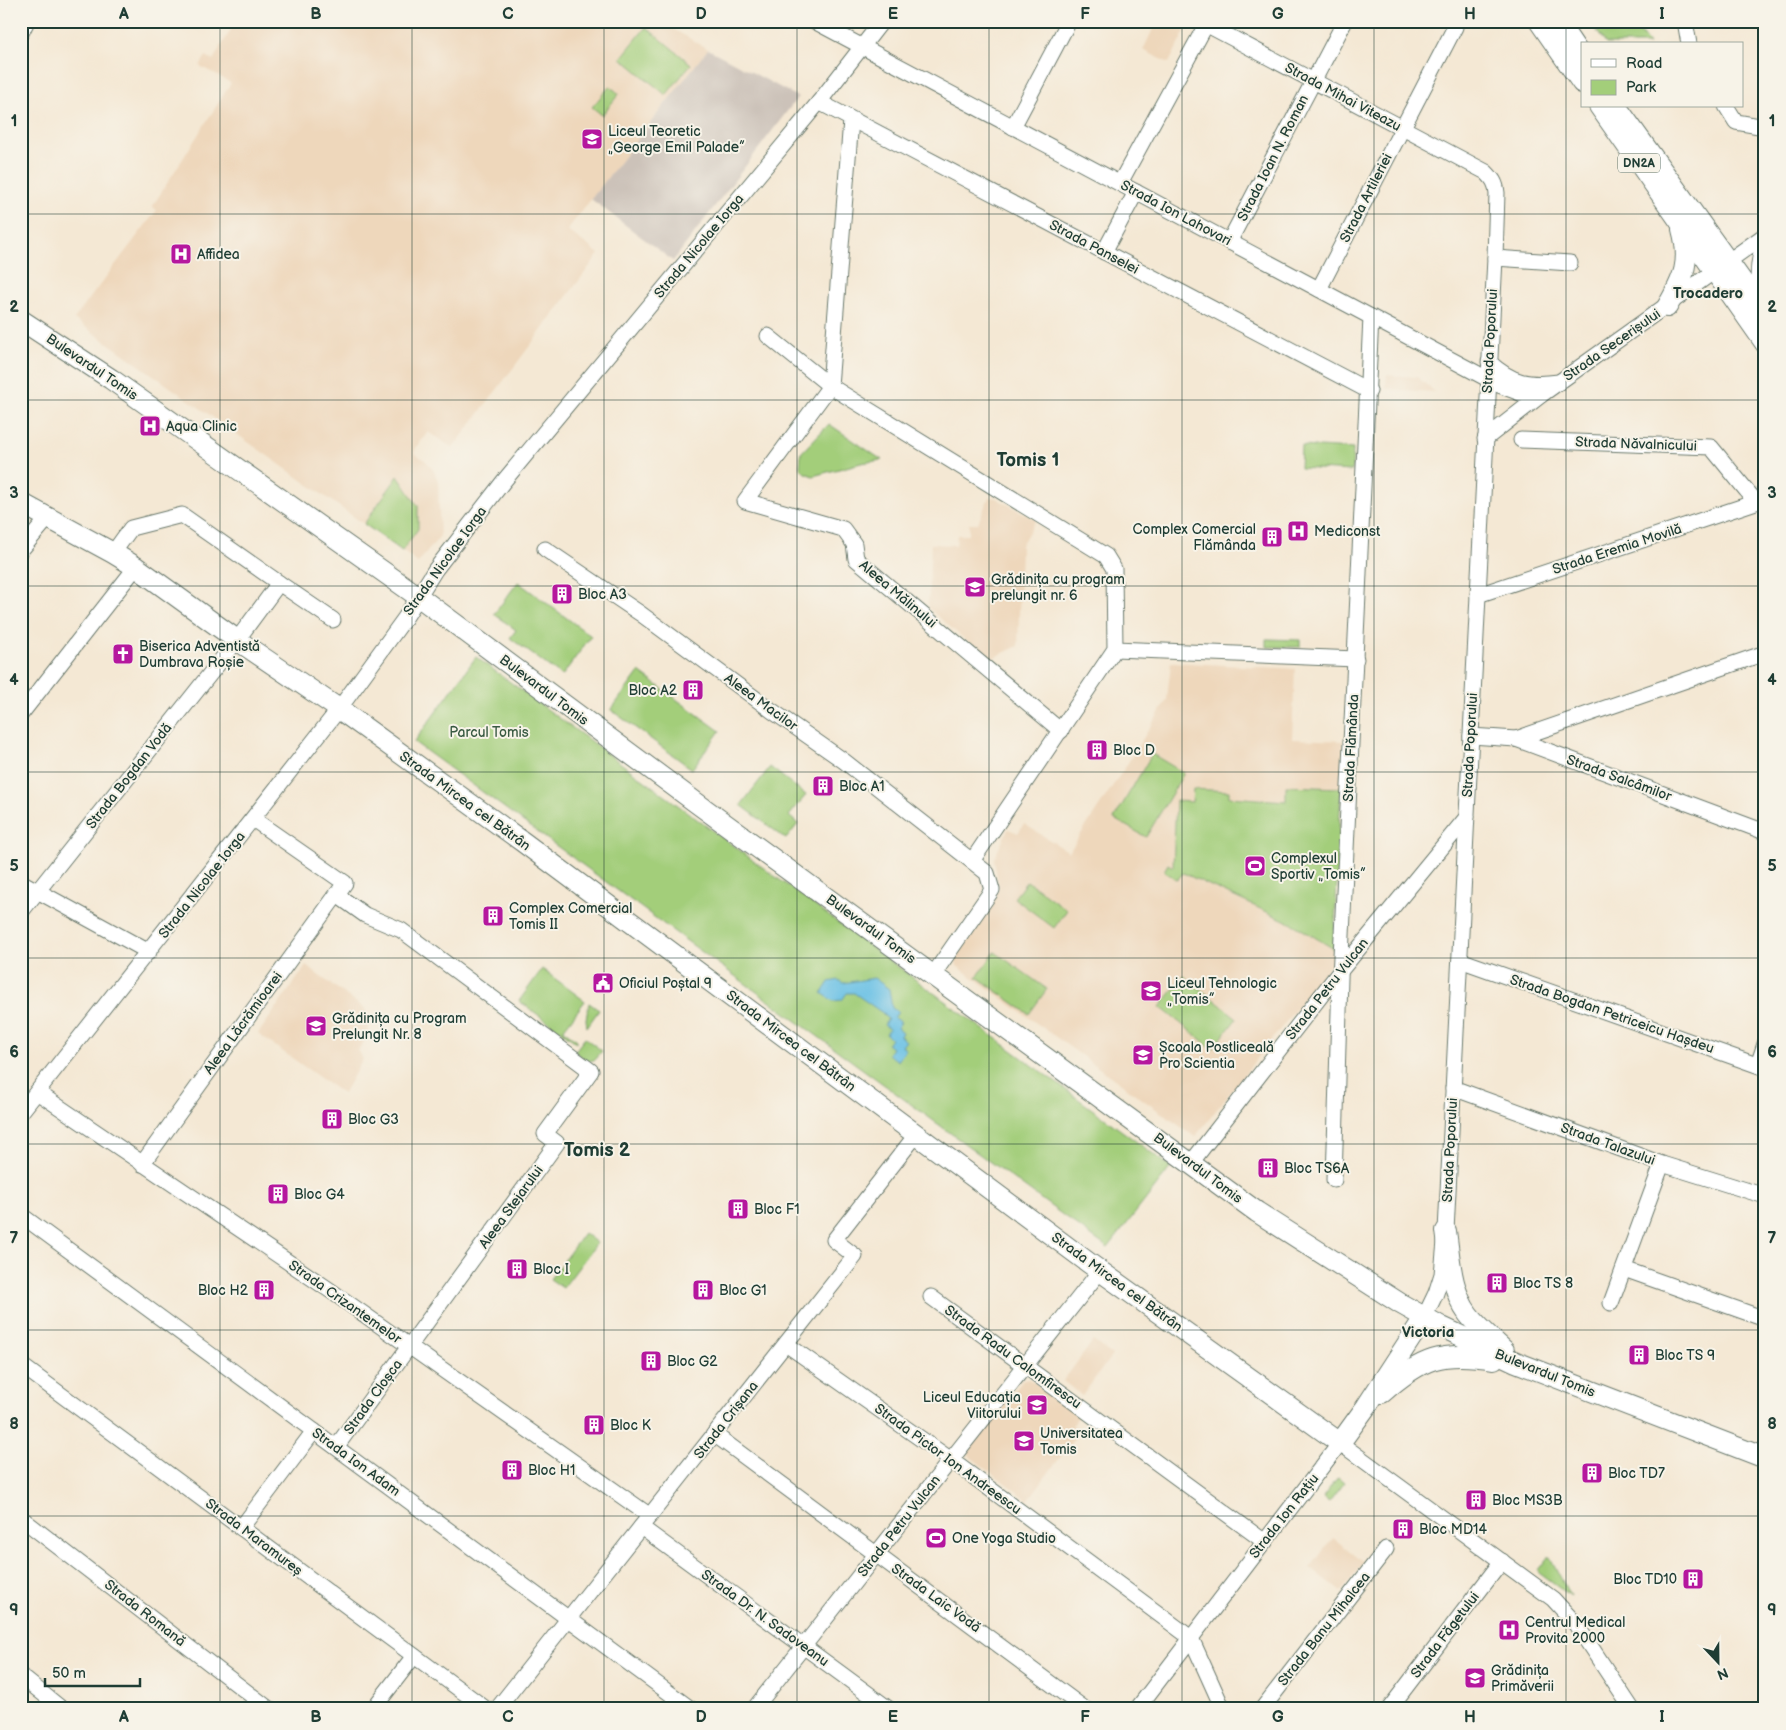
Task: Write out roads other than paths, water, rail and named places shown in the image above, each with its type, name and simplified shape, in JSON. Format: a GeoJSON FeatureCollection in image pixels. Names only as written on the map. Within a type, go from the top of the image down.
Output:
{"type":"FeatureCollection","features":[{"type":"Feature","properties":{"kind":"main road"},"geometry":{"type":"LineString","coordinates":[[1539,21],[1581,82]]}},
{"type":"Feature","properties":{"kind":"main road"},"geometry":{"type":"LineString","coordinates":[[1556,21],[1581,57]]}},
{"type":"Feature","properties":{"kind":"main road","name":"DN2A"},"geometry":{"type":"LineString","coordinates":[[1600,108],[1679,220],[1721,266],[1765,343]]}},
{"type":"Feature","properties":{"kind":"main road"},"geometry":{"type":"LineString","coordinates":[[1617,108],[1721,266],[1765,313]]}},
{"type":"Feature","properties":{"kind":"main road"},"geometry":{"type":"LineString","coordinates":[[1667,306],[1679,287],[1686,264],[1684,239],[1679,220]]}},
{"type":"Feature","properties":{"kind":"main road"},"geometry":{"type":"LineString","coordinates":[[1765,247],[1760,272],[1760,287],[1765,308]]}},
{"type":"Feature","properties":{"kind":"main road","name":"Bulevardul Tomis"},"geometry":{"type":"LineString","coordinates":[[21,320],[116,383],[419,597],[1264,1217],[1424,1318],[1516,1362],[1765,1458]]}},
{"type":"Feature","properties":{"kind":"main road","name":"Strada Mircea cel Bătrân"},"geometry":{"type":"LineString","coordinates":[[21,503],[114,553],[136,567],[237,640],[339,709],[531,848],[1100,1271],[1340,1443]]}},
{"type":"Feature","properties":{"kind":"main road"},"geometry":{"type":"LineString","coordinates":[[1446,1231],[1453,1277],[1460,1301],[1476,1324],[1516,1362]]}},
{"type":"Feature","properties":{"kind":"main road","name":"Strada Ion Rațiu"},"geometry":{"type":"LineString","coordinates":[[1340,1443],[1366,1407],[1424,1318]]}},
{"type":"Feature","properties":{"kind":"main road"},"geometry":{"type":"LineString","coordinates":[[1366,1407],[1399,1378],[1433,1359],[1467,1355],[1516,1362]]}},
{"type":"Feature","properties":{"kind":"street"},"geometry":{"type":"LineString","coordinates":[[21,33],[27,21]]}},
{"type":"Feature","properties":{"kind":"street","name":"Strada Nicolae Iorga"},"geometry":{"type":"LineString","coordinates":[[21,1112],[339,709],[419,597],[453,545],[503,482],[819,102],[882,21]]}},
{"type":"Feature","properties":{"kind":"street"},"geometry":{"type":"LineString","coordinates":[[1012,126],[1069,21]]}},
{"type":"Feature","properties":{"kind":"street","name":"Strada Ioan N. Roman"},"geometry":{"type":"LineString","coordinates":[[1229,242],[1345,21]]}},
{"type":"Feature","properties":{"kind":"street"},"geometry":{"type":"LineString","coordinates":[[1685,21],[1689,42]]}},
{"type":"Feature","properties":{"kind":"street"},"geometry":{"type":"LineString","coordinates":[[1120,183],[1204,22]]}},
{"type":"Feature","properties":{"kind":"street","name":"Strada Mihai Viteazu"},"geometry":{"type":"LineString","coordinates":[[1204,22],[1486,172]]}},
{"type":"Feature","properties":{"kind":"street","name":"Strada Ion Lahovari"},"geometry":{"type":"LineString","coordinates":[[821,23],[862,47],[1488,379],[1520,392],[1541,395]]}},
{"type":"Feature","properties":{"kind":"street","name":"Strada Artileriei"},"geometry":{"type":"LineString","coordinates":[[1319,289],[1455,27]]}},
{"type":"Feature","properties":{"kind":"street","name":"Strada Panselei"},"geometry":{"type":"LineString","coordinates":[[819,102],[1369,391]]}},
{"type":"Feature","properties":{"kind":"street"},"geometry":{"type":"LineString","coordinates":[[1727,108],[1736,122],[1765,127]]}},
{"type":"Feature","properties":{"kind":"street"},"geometry":{"type":"LineString","coordinates":[[830,386],[851,120]]}},
{"type":"Feature","properties":{"kind":"street","name":"Strada Poporului"},"geometry":{"type":"LineString","coordinates":[[1424,1318],[1436,1293],[1442,1274],[1446,1231],[1497,193],[1493,179],[1486,172]]}},
{"type":"Feature","properties":{"kind":"street"},"geometry":{"type":"LineString","coordinates":[[1104,252],[1136,192]]}},
{"type":"Feature","properties":{"kind":"street","name":"Strada Secerișului"},"geometry":{"type":"LineString","coordinates":[[1485,439],[1541,395],[1765,235]]}},
{"type":"Feature","properties":{"kind":"street"},"geometry":{"type":"LineString","coordinates":[[1494,258],[1570,264]]}},
{"type":"Feature","properties":{"kind":"street","name":"Strada Flămânda"},"geometry":{"type":"LineString","coordinates":[[1334,1180],[1341,970],[1371,317]]}},
{"type":"Feature","properties":{"kind":"street"},"geometry":{"type":"LineString","coordinates":[[768,336],[830,386],[1106,556],[1114,569],[1115,649],[972,861],[988,873],[992,890],[932,974]]}},
{"type":"Feature","properties":{"kind":"street"},"geometry":{"type":"LineString","coordinates":[[1489,362],[1512,379],[1527,383],[1541,384],[1561,381]]}},
{"type":"Feature","properties":{"kind":"street","name":"Aleea Mălinului"},"geometry":{"type":"LineString","coordinates":[[830,386],[746,501],[843,529],[854,544],[856,559],[1061,731]]}},
{"type":"Feature","properties":{"kind":"street","name":"Strada Năvalnicului"},"geometry":{"type":"LineString","coordinates":[[1521,440],[1711,447],[1756,502]]}},
{"type":"Feature","properties":{"kind":"street","name":"Strada Eremia Movilă"},"geometry":{"type":"LineString","coordinates":[[1478,595],[1756,502]]}},
{"type":"Feature","properties":{"kind":"street"},"geometry":{"type":"LineString","coordinates":[[114,553],[131,528],[182,515],[333,620]]}},
{"type":"Feature","properties":{"kind":"street"},"geometry":{"type":"LineString","coordinates":[[21,550],[49,517]]}},
{"type":"Feature","properties":{"kind":"street","name":"Aleea Macilor"},"geometry":{"type":"LineString","coordinates":[[545,549],[642,614],[771,710],[844,761],[972,861]]}},
{"type":"Feature","properties":{"kind":"street"},"geometry":{"type":"LineString","coordinates":[[21,714],[136,567]]}},
{"type":"Feature","properties":{"kind":"street","name":"Strada Bogdan Vodă"},"geometry":{"type":"LineString","coordinates":[[21,912],[237,640],[279,583]]}},
{"type":"Feature","properties":{"kind":"street"},"geometry":{"type":"LineString","coordinates":[[1115,649],[1356,659]]}},
{"type":"Feature","properties":{"kind":"street"},"geometry":{"type":"LineString","coordinates":[[1516,739],[1765,653]]}},
{"type":"Feature","properties":{"kind":"street","name":"Strada Salcâmilor"},"geometry":{"type":"LineString","coordinates":[[1471,736],[1516,739],[1765,832]]}},
{"type":"Feature","properties":{"kind":"street","name":"Strada Petru Vulcan"},"geometry":{"type":"LineString","coordinates":[[1191,1164],[1341,970],[1467,818]]}},
{"type":"Feature","properties":{"kind":"street"},"geometry":{"type":"LineString","coordinates":[[253,819],[341,889]]}},
{"type":"Feature","properties":{"kind":"street"},"geometry":{"type":"LineString","coordinates":[[21,882],[149,952]]}},
{"type":"Feature","properties":{"kind":"street","name":"Aleea Stejarului"},"geometry":{"type":"LineString","coordinates":[[341,889],[365,915],[401,930],[591,1071],[545,1134],[557,1143],[410,1346]]}},
{"type":"Feature","properties":{"kind":"street","name":"Aleea Lăcrămioarei"},"geometry":{"type":"LineString","coordinates":[[142,1164],[341,889]]}},
{"type":"Feature","properties":{"kind":"street","name":"Strada Bogdan Petriceicu Hașdeu"},"geometry":{"type":"LineString","coordinates":[[1460,960],[1761,1066]]}},
{"type":"Feature","properties":{"kind":"street"},"geometry":{"type":"LineString","coordinates":[[1761,1066],[1765,1044]]}},
{"type":"Feature","properties":{"kind":"street","name":"Strada Talazului"},"geometry":{"type":"LineString","coordinates":[[1453,1088],[1662,1164],[1765,1196]]}},
{"type":"Feature","properties":{"kind":"street","name":"Strada Crizantemelor"},"geometry":{"type":"LineString","coordinates":[[37,1092],[410,1346],[645,1521]]}},
{"type":"Feature","properties":{"kind":"street","name":"Strada Crișana"},"geometry":{"type":"LineString","coordinates":[[497,1709],[855,1256],[834,1240],[916,1135]]}},
{"type":"Feature","properties":{"kind":"street"},"geometry":{"type":"LineString","coordinates":[[1611,1303],[1662,1164]]}},
{"type":"Feature","properties":{"kind":"street","name":"Strada Ion Adam"},"geometry":{"type":"LineString","coordinates":[[21,1215],[691,1709]]}},
{"type":"Feature","properties":{"kind":"street"},"geometry":{"type":"LineString","coordinates":[[1624,1269],[1765,1319]]}},
{"type":"Feature","properties":{"kind":"street","name":"Strada Petru Vulcan"},"geometry":{"type":"LineString","coordinates":[[754,1709],[1100,1271]]}},
{"type":"Feature","properties":{"kind":"street","name":"Strada Radu Calomfirescu"},"geometry":{"type":"LineString","coordinates":[[931,1297],[1265,1542]]}},
{"type":"Feature","properties":{"kind":"street","name":"Strada Pictor Ion Andreescu"},"geometry":{"type":"LineString","coordinates":[[786,1344],[951,1460],[1191,1638],[1223,1709]]}},
{"type":"Feature","properties":{"kind":"street","name":"Strada Cloșca"},"geometry":{"type":"LineString","coordinates":[[336,1447],[410,1346]]}},
{"type":"Feature","properties":{"kind":"street","name":"Strada Maramureș"},"geometry":{"type":"LineString","coordinates":[[21,1365],[486,1709]]}},
{"type":"Feature","properties":{"kind":"street"},"geometry":{"type":"LineString","coordinates":[[241,1528],[314,1431]]}},
{"type":"Feature","properties":{"kind":"street","name":"Strada Laic Vodă"},"geometry":{"type":"LineString","coordinates":[[714,1434],[1085,1709]]}},
{"type":"Feature","properties":{"kind":"street","name":"Strada Ion Rațiu"},"geometry":{"type":"LineString","coordinates":[[1137,1709],[1340,1443]]}},
{"type":"Feature","properties":{"kind":"street","name":"Strada Mircea cel Bătrân"},"geometry":{"type":"LineString","coordinates":[[1340,1443],[1553,1599],[1582,1632],[1632,1709]]}},
{"type":"Feature","properties":{"kind":"street","name":"Strada Romană"},"geometry":{"type":"LineString","coordinates":[[21,1518],[269,1709]]}},
{"type":"Feature","properties":{"kind":"street","name":"Strada Dr. N. Sadoveanu"},"geometry":{"type":"LineString","coordinates":[[645,1521],[803,1646],[888,1709]]}},
{"type":"Feature","properties":{"kind":"street","name":"Strada Banu Mihalcea"},"geometry":{"type":"LineString","coordinates":[[1262,1709],[1386,1549]]}},
{"type":"Feature","properties":{"kind":"street","name":"Strada Făgetului"},"geometry":{"type":"LineString","coordinates":[[1389,1709],[1502,1561]]}},
{"type":"Feature","properties":{"kind":"street"},"geometry":{"type":"LineString","coordinates":[[373,1709],[414,1656]]}},
{"type":"Feature","properties":{"kind":"street"},"geometry":{"type":"LineString","coordinates":[[21,1676],[62,1709]]}},
{"type":"Feature","properties":{"kind":"water"},"geometry":{"type":"Polygon","coordinates":[[[874,978],[889,989],[892,1008],[898,1012],[894,1018],[901,1022],[897,1028],[902,1032],[900,1036],[906,1041],[902,1046],[906,1049],[898,1061],[888,1054],[892,1048],[887,1044],[891,1039],[886,1034],[889,1029],[884,1025],[888,1019],[884,1014],[854,993],[847,993],[842,1000],[833,1001],[822,993],[829,982],[838,980],[843,983],[874,978]]]}},
{"type":"Feature","properties":{"kind":"place","name":"Liceul Teoretic „George Emil Palade”"},"geometry":{"type":"Point","coordinates":[592,139]}},
{"type":"Feature","properties":{"kind":"place","name":"Affidea"},"geometry":{"type":"Point","coordinates":[181,254]}},
{"type":"Feature","properties":{"kind":"place","name":"Aqua Clinic"},"geometry":{"type":"Point","coordinates":[150,426]}},
{"type":"Feature","properties":{"kind":"place","name":"Mediconst"},"geometry":{"type":"Point","coordinates":[1298,531]}},
{"type":"Feature","properties":{"kind":"place","name":"Complex Comercial Flămânda"},"geometry":{"type":"Point","coordinates":[1272,537]}},
{"type":"Feature","properties":{"kind":"place","name":"Grădinița cu program prelungit nr. 6"},"geometry":{"type":"Point","coordinates":[975,587]}},
{"type":"Feature","properties":{"kind":"place","name":"Bloc A3"},"geometry":{"type":"Point","coordinates":[562,594]}},
{"type":"Feature","properties":{"kind":"place","name":"Biserica Adventistă Dumbrava Roșie"},"geometry":{"type":"Point","coordinates":[123,654]}},
{"type":"Feature","properties":{"kind":"place","name":"Bloc A2"},"geometry":{"type":"Point","coordinates":[693,690]}},
{"type":"Feature","properties":{"kind":"place","name":"Bloc D"},"geometry":{"type":"Point","coordinates":[1097,750]}},
{"type":"Feature","properties":{"kind":"place","name":"Bloc A1"},"geometry":{"type":"Point","coordinates":[823,786]}},
{"type":"Feature","properties":{"kind":"place","name":"Complexul Sportiv „Tomis”"},"geometry":{"type":"Point","coordinates":[1255,866]}},
{"type":"Feature","properties":{"kind":"place","name":"Complex Comercial Tomis II"},"geometry":{"type":"Point","coordinates":[493,916]}},
{"type":"Feature","properties":{"kind":"place","name":"Oficiul Poștal 9"},"geometry":{"type":"Point","coordinates":[603,983]}},
{"type":"Feature","properties":{"kind":"place","name":"Liceul Tehnologic „Tomis”"},"geometry":{"type":"Point","coordinates":[1151,991]}},
{"type":"Feature","properties":{"kind":"place","name":"Grădinița cu Program Prelungit Nr. 8"},"geometry":{"type":"Point","coordinates":[316,1026]}},
{"type":"Feature","properties":{"kind":"place","name":"Școala Postliceală Pro Scientia"},"geometry":{"type":"Point","coordinates":[1143,1055]}},
{"type":"Feature","properties":{"kind":"place","name":"Bloc G3"},"geometry":{"type":"Point","coordinates":[332,1119]}},
{"type":"Feature","properties":{"kind":"place","name":"Bloc TS6A"},"geometry":{"type":"Point","coordinates":[1268,1168]}},
{"type":"Feature","properties":{"kind":"place","name":"Bloc G4"},"geometry":{"type":"Point","coordinates":[278,1194]}},
{"type":"Feature","properties":{"kind":"place","name":"Bloc F1"},"geometry":{"type":"Point","coordinates":[738,1209]}},
{"type":"Feature","properties":{"kind":"place","name":"Bloc I"},"geometry":{"type":"Point","coordinates":[517,1269]}},
{"type":"Feature","properties":{"kind":"place","name":"Bloc TS 8"},"geometry":{"type":"Point","coordinates":[1497,1283]}},
{"type":"Feature","properties":{"kind":"place","name":"Bloc H2"},"geometry":{"type":"Point","coordinates":[264,1290]}},
{"type":"Feature","properties":{"kind":"place","name":"Bloc G1"},"geometry":{"type":"Point","coordinates":[703,1290]}},
{"type":"Feature","properties":{"kind":"place","name":"Bloc TS 9"},"geometry":{"type":"Point","coordinates":[1639,1355]}},
{"type":"Feature","properties":{"kind":"place","name":"Bloc G2"},"geometry":{"type":"Point","coordinates":[651,1361]}},
{"type":"Feature","properties":{"kind":"place","name":"Liceul Educația Viitorului"},"geometry":{"type":"Point","coordinates":[1037,1405]}},
{"type":"Feature","properties":{"kind":"place","name":"Bloc K"},"geometry":{"type":"Point","coordinates":[594,1425]}},
{"type":"Feature","properties":{"kind":"place","name":"Universitatea Tomis"},"geometry":{"type":"Point","coordinates":[1024,1441]}},
{"type":"Feature","properties":{"kind":"place","name":"Bloc H1"},"geometry":{"type":"Point","coordinates":[512,1470]}},
{"type":"Feature","properties":{"kind":"place","name":"Bloc TD7"},"geometry":{"type":"Point","coordinates":[1592,1473]}},
{"type":"Feature","properties":{"kind":"place","name":"Bloc MS3B"},"geometry":{"type":"Point","coordinates":[1476,1500]}},
{"type":"Feature","properties":{"kind":"place","name":"Bloc MD14"},"geometry":{"type":"Point","coordinates":[1403,1529]}},
{"type":"Feature","properties":{"kind":"place","name":"One Yoga Studio"},"geometry":{"type":"Point","coordinates":[936,1538]}},
{"type":"Feature","properties":{"kind":"place","name":"Bloc TD10"},"geometry":{"type":"Point","coordinates":[1693,1579]}},
{"type":"Feature","properties":{"kind":"place","name":"Centrul Medical Provita 2000"},"geometry":{"type":"Point","coordinates":[1509,1630]}},
{"type":"Feature","properties":{"kind":"place","name":"Grădinița Primăverii"},"geometry":{"type":"Point","coordinates":[1475,1678]}},
{"type":"Feature","properties":{"kind":"district","name":"Trocadero"},"geometry":{"type":"Point","coordinates":[1708,293]}},
{"type":"Feature","properties":{"kind":"district","name":"Tomis 1"},"geometry":{"type":"Point","coordinates":[1028,460]}},
{"type":"Feature","properties":{"kind":"district","name":"Tomis 2"},"geometry":{"type":"Point","coordinates":[597,1150]}},
{"type":"Feature","properties":{"kind":"district","name":"Victoria"},"geometry":{"type":"Point","coordinates":[1428,1332]}},
{"type":"Feature","properties":{"kind":"park label","name":"Parcul Tomis"},"geometry":{"type":"Point","coordinates":[489,732]}}]}
